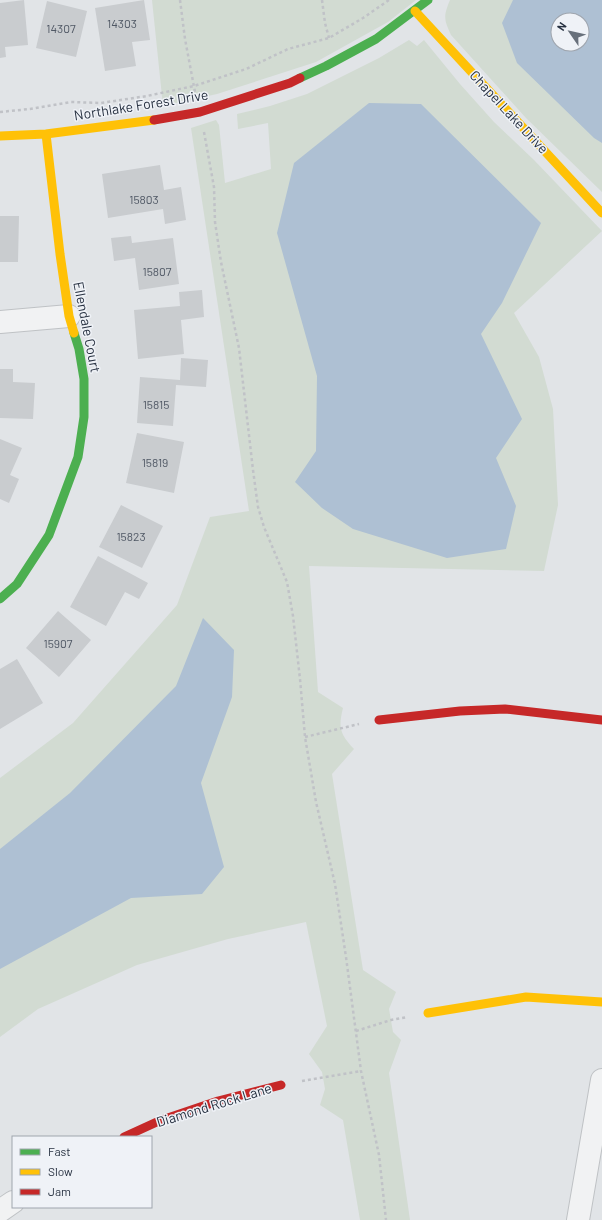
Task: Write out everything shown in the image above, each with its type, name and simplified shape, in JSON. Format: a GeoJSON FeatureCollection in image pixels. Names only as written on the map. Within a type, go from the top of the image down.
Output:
{"type":"FeatureCollection","features":[{"type":"Feature","properties":{"kind":"street","name":"Northlake Forest Drive"},"geometry":{"type":"LineString","coordinates":[[0,136],[46,134],[127,124],[200,112],[290,83],[326,66],[376,39],[428,0]]}},
{"type":"Feature","properties":{"kind":"street","name":"Chapel Lake Drive"},"geometry":{"type":"LineString","coordinates":[[415,11],[602,213]]}},
{"type":"Feature","properties":{"kind":"street","name":"Ellendale Court"},"geometry":{"type":"LineString","coordinates":[[0,599],[17,584],[49,536],[78,457],[84,417],[84,379],[79,349],[69,316],[46,134]]}},
{"type":"Feature","properties":{"kind":"street"},"geometry":{"type":"LineString","coordinates":[[0,322],[69,316]]}},
{"type":"Feature","properties":{"kind":"street"},"geometry":{"type":"LineString","coordinates":[[379,720],[460,711],[505,709],[602,720]]}},
{"type":"Feature","properties":{"kind":"street"},"geometry":{"type":"LineString","coordinates":[[428,1013],[526,997],[602,1002]]}},
{"type":"Feature","properties":{"kind":"street"},"geometry":{"type":"LineString","coordinates":[[578,1220],[602,1080]]}},
{"type":"Feature","properties":{"kind":"street","name":"Diamond Rock Lane"},"geometry":{"type":"LineString","coordinates":[[126,1136],[159,1121],[210,1104],[281,1084]]}},
{"type":"Feature","properties":{"kind":"street"},"geometry":{"type":"LineString","coordinates":[[0,1211],[12,1203]]}},
{"type":"Feature","properties":{"kind":"path"},"geometry":{"type":"LineString","coordinates":[[180,0],[185,39],[214,187],[215,222],[221,262],[239,348],[252,470],[258,507],[264,527],[287,582],[293,616],[300,671],[305,737],[316,802],[335,884],[361,1071],[379,1155],[386,1220]]}},
{"type":"Feature","properties":{"kind":"path"},"geometry":{"type":"LineString","coordinates":[[322,0],[325,23],[329,38]]}},
{"type":"Feature","properties":{"kind":"path"},"geometry":{"type":"LineString","coordinates":[[0,112],[30,109],[71,102],[102,103],[147,96],[194,86],[246,70],[288,49],[329,38],[389,0]]}},
{"type":"Feature","properties":{"kind":"path"},"geometry":{"type":"LineString","coordinates":[[305,737],[379,720]]}},
{"type":"Feature","properties":{"kind":"path"},"geometry":{"type":"LineString","coordinates":[[356,1031],[391,1020],[428,1013]]}},
{"type":"Feature","properties":{"kind":"path"},"geometry":{"type":"LineString","coordinates":[[281,1084],[361,1071]]}},
{"type":"Feature","properties":{"kind":"shaded area"},"geometry":{"type":"Polygon","coordinates":[[[152,0],[416,0],[388,22],[316,62],[217,94],[163,106],[152,0]]]}},
{"type":"Feature","properties":{"kind":"shaded area"},"geometry":{"type":"Polygon","coordinates":[[[450,0],[602,0],[602,192],[526,118],[451,35],[445,14],[450,0]]]}},
{"type":"Feature","properties":{"kind":"shaded area"},"geometry":{"type":"Polygon","coordinates":[[[409,40],[417,46],[424,40],[494,122],[534,160],[602,231],[514,313],[539,357],[553,409],[558,505],[544,571],[309,566],[318,692],[343,708],[341,730],[354,749],[332,774],[363,970],[396,992],[389,1009],[393,1032],[401,1040],[389,1073],[410,1220],[360,1220],[343,1120],[320,1105],[325,1089],[322,1072],[309,1054],[327,1026],[306,922],[228,939],[137,965],[38,1009],[0,1037],[0,778],[73,723],[177,605],[210,517],[249,511],[191,128],[216,120],[219,125],[225,183],[271,169],[268,123],[238,129],[237,114],[270,106],[307,94],[379,58],[409,40]]]}},
{"type":"Feature","properties":{"kind":"water"},"geometry":{"type":"Polygon","coordinates":[[[513,0],[602,0],[602,143],[594,138],[517,63],[502,23],[513,0]]]}},
{"type":"Feature","properties":{"kind":"water"},"geometry":{"type":"Polygon","coordinates":[[[369,103],[421,104],[541,223],[502,303],[481,334],[522,419],[496,458],[516,506],[506,549],[447,558],[353,529],[322,508],[295,482],[316,451],[317,376],[277,233],[294,163],[369,103]]]}},
{"type":"Feature","properties":{"kind":"water"},"geometry":{"type":"Polygon","coordinates":[[[203,618],[234,650],[232,697],[201,783],[224,867],[202,894],[131,898],[0,969],[0,849],[70,793],[176,686],[203,618]]]}},
{"type":"Feature","properties":{"kind":"building"},"geometry":{"type":"Polygon","coordinates":[[[24,0],[28,45],[5,47],[6,57],[0,58],[0,3],[24,0]]]}},
{"type":"Feature","properties":{"kind":"building"},"geometry":{"type":"Polygon","coordinates":[[[144,0],[150,40],[132,42],[136,66],[105,71],[95,8],[144,0]]]}},
{"type":"Feature","properties":{"kind":"building"},"geometry":{"type":"Polygon","coordinates":[[[47,1],[87,11],[76,57],[36,48],[47,1]]]}},
{"type":"Feature","properties":{"kind":"building"},"geometry":{"type":"Polygon","coordinates":[[[160,165],[164,190],[181,187],[186,220],[165,224],[163,209],[108,218],[102,174],[160,165]]]}},
{"type":"Feature","properties":{"kind":"building"},"geometry":{"type":"Polygon","coordinates":[[[0,216],[19,216],[18,262],[0,262],[0,216]]]}},
{"type":"Feature","properties":{"kind":"building"},"geometry":{"type":"Polygon","coordinates":[[[131,236],[132,243],[173,238],[179,284],[139,290],[135,258],[114,261],[111,238],[131,236]]]}},
{"type":"Feature","properties":{"kind":"building"},"geometry":{"type":"Polygon","coordinates":[[[202,290],[204,317],[181,320],[184,354],[138,359],[134,310],[180,306],[179,292],[202,290]]]}},
{"type":"Feature","properties":{"kind":"building"},"geometry":{"type":"Polygon","coordinates":[[[181,358],[208,360],[206,387],[176,385],[173,426],[137,423],[140,377],[180,380],[181,358]]]}},
{"type":"Feature","properties":{"kind":"building"},"geometry":{"type":"Polygon","coordinates":[[[0,369],[13,369],[13,382],[35,383],[33,419],[0,418],[0,369]]]}},
{"type":"Feature","properties":{"kind":"building"},"geometry":{"type":"Polygon","coordinates":[[[137,433],[184,442],[174,493],[126,483],[137,433]]]}},
{"type":"Feature","properties":{"kind":"building"},"geometry":{"type":"Polygon","coordinates":[[[0,439],[22,448],[10,475],[19,479],[9,503],[0,499],[0,439]]]}},
{"type":"Feature","properties":{"kind":"building"},"geometry":{"type":"Polygon","coordinates":[[[121,505],[163,526],[142,568],[99,547],[121,505]]]}},
{"type":"Feature","properties":{"kind":"building"},"geometry":{"type":"Polygon","coordinates":[[[98,556],[148,583],[139,599],[125,592],[106,626],[70,607],[98,556]]]}},
{"type":"Feature","properties":{"kind":"building"},"geometry":{"type":"Polygon","coordinates":[[[58,611],[91,640],[59,677],[26,648],[58,611]]]}},
{"type":"Feature","properties":{"kind":"building"},"geometry":{"type":"Polygon","coordinates":[[[17,659],[43,703],[0,729],[0,669],[17,659]]]}},
{"type":"Feature","properties":{"kind":"traffic: fast"},"geometry":{"type":"LineString","coordinates":[[300,78],[376,39],[428,0]]}},
{"type":"Feature","properties":{"kind":"traffic: fast"},"geometry":{"type":"LineString","coordinates":[[0,599],[17,584],[49,535],[78,457],[84,417],[84,379],[79,349],[74,333]]}},
{"type":"Feature","properties":{"kind":"traffic: slow"},"geometry":{"type":"LineString","coordinates":[[415,11],[602,213]]}},
{"type":"Feature","properties":{"kind":"traffic: slow"},"geometry":{"type":"LineString","coordinates":[[0,136],[46,134],[154,120]]}},
{"type":"Feature","properties":{"kind":"traffic: slow"},"geometry":{"type":"LineString","coordinates":[[46,134],[60,254],[69,316],[74,333]]}},
{"type":"Feature","properties":{"kind":"traffic: slow"},"geometry":{"type":"LineString","coordinates":[[428,1013],[526,997],[602,1002]]}},
{"type":"Feature","properties":{"kind":"traffic: jam"},"geometry":{"type":"LineString","coordinates":[[154,120],[200,112],[290,83],[300,78]]}},
{"type":"Feature","properties":{"kind":"traffic: jam"},"geometry":{"type":"LineString","coordinates":[[379,720],[460,711],[505,709],[602,720]]}},
{"type":"Feature","properties":{"kind":"traffic: jam"},"geometry":{"type":"LineString","coordinates":[[126,1136],[159,1121],[218,1101],[281,1085]]}}]}
